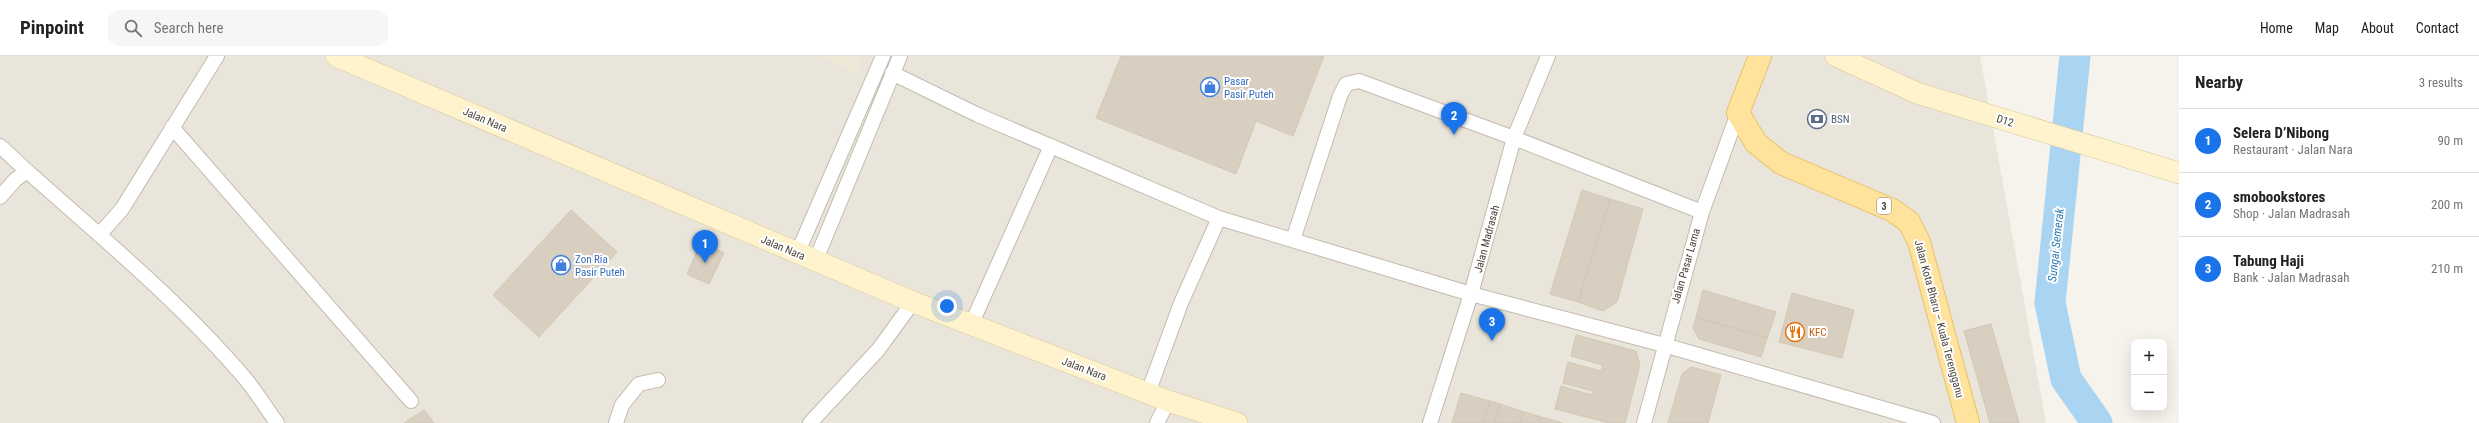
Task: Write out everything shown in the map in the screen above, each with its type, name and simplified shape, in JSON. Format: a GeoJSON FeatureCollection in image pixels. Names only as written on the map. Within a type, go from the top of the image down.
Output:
{"type":"FeatureCollection","features":[{"type":"Feature","properties":{"kind":"main road","name":"Jalan Nara"},"geometry":{"type":"LineString","coordinates":[[336,56],[912,302],[1168,401],[1237,423]]}},
{"type":"Feature","properties":{"kind":"main road"},"geometry":{"type":"LineString","coordinates":[[1738,113],[1760,56]]}},
{"type":"Feature","properties":{"kind":"main road","name":"D12"},"geometry":{"type":"LineString","coordinates":[[1836,56],[1917,93],[2014,124],[2179,173]]}},
{"type":"Feature","properties":{"kind":"main road","name":"Jalan Kota Bharu – Kuala Terengganu"},"geometry":{"type":"LineString","coordinates":[[1738,113],[1756,143],[1781,163],[1892,210],[1909,222],[1919,242],[1968,423]]}},
{"type":"Feature","properties":{"kind":"street"},"geometry":{"type":"LineString","coordinates":[[99,235],[122,209],[217,56]]}},
{"type":"Feature","properties":{"kind":"street"},"geometry":{"type":"LineString","coordinates":[[806,258],[883,56]]}},
{"type":"Feature","properties":{"kind":"street"},"geometry":{"type":"LineString","coordinates":[[806,258],[900,56]]}},
{"type":"Feature","properties":{"kind":"street","name":"Jalan Madrasah"},"geometry":{"type":"LineString","coordinates":[[1430,423],[1471,294],[1514,138],[1548,56]]}},
{"type":"Feature","properties":{"kind":"street"},"geometry":{"type":"LineString","coordinates":[[892,73],[978,115],[1220,218],[1471,294],[1664,345],[1933,423]]}},
{"type":"Feature","properties":{"kind":"street"},"geometry":{"type":"LineString","coordinates":[[1292,240],[1340,96],[1346,84],[1359,81],[1514,138],[1702,212]]}},
{"type":"Feature","properties":{"kind":"street","name":"Jalan Pasar Lama"},"geometry":{"type":"LineString","coordinates":[[1644,423],[1664,345],[1702,212],[1738,113]]}},
{"type":"Feature","properties":{"kind":"street"},"geometry":{"type":"LineString","coordinates":[[172,127],[411,401]]}},
{"type":"Feature","properties":{"kind":"street"},"geometry":{"type":"LineString","coordinates":[[0,146],[99,235],[201,331],[244,376],[277,423]]}},
{"type":"Feature","properties":{"kind":"street"},"geometry":{"type":"LineString","coordinates":[[971,325],[1051,146]]}},
{"type":"Feature","properties":{"kind":"street"},"geometry":{"type":"LineString","coordinates":[[0,197],[15,180],[28,171]]}},
{"type":"Feature","properties":{"kind":"street"},"geometry":{"type":"LineString","coordinates":[[1148,393],[1181,303],[1220,218]]}},
{"type":"Feature","properties":{"kind":"street"},"geometry":{"type":"LineString","coordinates":[[810,423],[878,350],[912,302]]}},
{"type":"Feature","properties":{"kind":"street"},"geometry":{"type":"LineString","coordinates":[[616,423],[622,405],[639,384],[658,380]]}},
{"type":"Feature","properties":{"kind":"street"},"geometry":{"type":"LineString","coordinates":[[1157,423],[1168,401]]}},
{"type":"Feature","properties":{"kind":"shaded area"},"geometry":{"type":"Polygon","coordinates":[[[0,56],[1980,56],[2046,423],[0,423],[0,56]]]}},
{"type":"Feature","properties":{"kind":"shaded area"},"geometry":{"type":"Polygon","coordinates":[[[818,56],[863,56],[856,73],[818,56]]]}},
{"type":"Feature","properties":{"kind":"building","name":"Pasar Pasir Puteh"},"geometry":{"type":"Polygon","coordinates":[[[1121,56],[1324,56],[1293,136],[1256,121],[1236,174],[1096,118],[1121,56]]]}},
{"type":"Feature","properties":{"kind":"building"},"geometry":{"type":"Polygon","coordinates":[[[1582,190],[1610,199],[1578,302],[1550,294],[1582,190]]]}},
{"type":"Feature","properties":{"kind":"building"},"geometry":{"type":"Polygon","coordinates":[[[1610,199],[1643,209],[1617,302],[1603,311],[1578,302],[1610,199]]]}},
{"type":"Feature","properties":{"kind":"building"},"geometry":{"type":"Polygon","coordinates":[[[571,210],[617,252],[539,337],[493,295],[571,210]]]}},
{"type":"Feature","properties":{"kind":"building"},"geometry":{"type":"Polygon","coordinates":[[[701,242],[724,253],[709,284],[687,274],[701,242]]]}},
{"type":"Feature","properties":{"kind":"building"},"geometry":{"type":"Polygon","coordinates":[[[1703,290],[1776,312],[1767,338],[1696,317],[1703,290]]]}},
{"type":"Feature","properties":{"kind":"building"},"geometry":{"type":"Polygon","coordinates":[[[1792,293],[1854,310],[1842,358],[1779,342],[1792,293]]]}},
{"type":"Feature","properties":{"kind":"building"},"geometry":{"type":"Polygon","coordinates":[[[1696,317],[1767,338],[1761,357],[1699,339],[1693,328],[1696,317]]]}},
{"type":"Feature","properties":{"kind":"building"},"geometry":{"type":"Polygon","coordinates":[[[1991,324],[2019,423],[1990,423],[1964,331],[1991,324]]]}},
{"type":"Feature","properties":{"kind":"building"},"geometry":{"type":"Polygon","coordinates":[[[1576,335],[1636,351],[1640,365],[1625,423],[1609,423],[1555,409],[1561,386],[1592,395],[1593,391],[1563,383],[1568,362],[1601,371],[1603,365],[1571,356],[1576,335]]]}},
{"type":"Feature","properties":{"kind":"building"},"geometry":{"type":"Polygon","coordinates":[[[1691,367],[1721,375],[1708,423],[1668,423],[1682,374],[1691,367]]]}},
{"type":"Feature","properties":{"kind":"building"},"geometry":{"type":"Polygon","coordinates":[[[1461,393],[1490,401],[1483,423],[1452,423],[1461,393]]]}},
{"type":"Feature","properties":{"kind":"building"},"geometry":{"type":"Polygon","coordinates":[[[1490,401],[1500,404],[1494,423],[1483,423],[1490,401]]]}},
{"type":"Feature","properties":{"kind":"building"},"geometry":{"type":"Polygon","coordinates":[[[1500,404],[1524,412],[1520,423],[1494,423],[1500,404]]]}},
{"type":"Feature","properties":{"kind":"building"},"geometry":{"type":"Polygon","coordinates":[[[424,410],[434,423],[404,423],[424,410]]]}},
{"type":"Feature","properties":{"kind":"building"},"geometry":{"type":"Polygon","coordinates":[[[1524,412],[1541,417],[1539,423],[1520,423],[1524,412]]]}},
{"type":"Feature","properties":{"kind":"building"},"geometry":{"type":"Polygon","coordinates":[[[1541,417],[1563,423],[1539,423],[1541,417]]]}},
{"type":"Feature","properties":{"kind":"waterway","name":"Sungai Semerak"},"geometry":{"type":"LineString","coordinates":[[2075,56],[2050,303],[2066,379],[2097,423]]}},
{"type":"Feature","properties":{"kind":"place","name":"Pasar Pasir Puteh"},"geometry":{"type":"Point","coordinates":[1210,87]}},
{"type":"Feature","properties":{"kind":"place","name":"BSN"},"geometry":{"type":"Point","coordinates":[1817,119]}},
{"type":"Feature","properties":{"kind":"place","name":"smobookstores"},"geometry":{"type":"Point","coordinates":[1454,135]}},
{"type":"Feature","properties":{"kind":"place","name":"Selera D’Nibong"},"geometry":{"type":"Point","coordinates":[705,263]}},
{"type":"Feature","properties":{"kind":"place","name":"Zon Ria Pasir Puteh"},"geometry":{"type":"Point","coordinates":[561,265]}},
{"type":"Feature","properties":{"kind":"place","name":"KFC"},"geometry":{"type":"Point","coordinates":[1795,332]}},
{"type":"Feature","properties":{"kind":"place","name":"Tabung Haji"},"geometry":{"type":"Point","coordinates":[1492,341]}}]}
